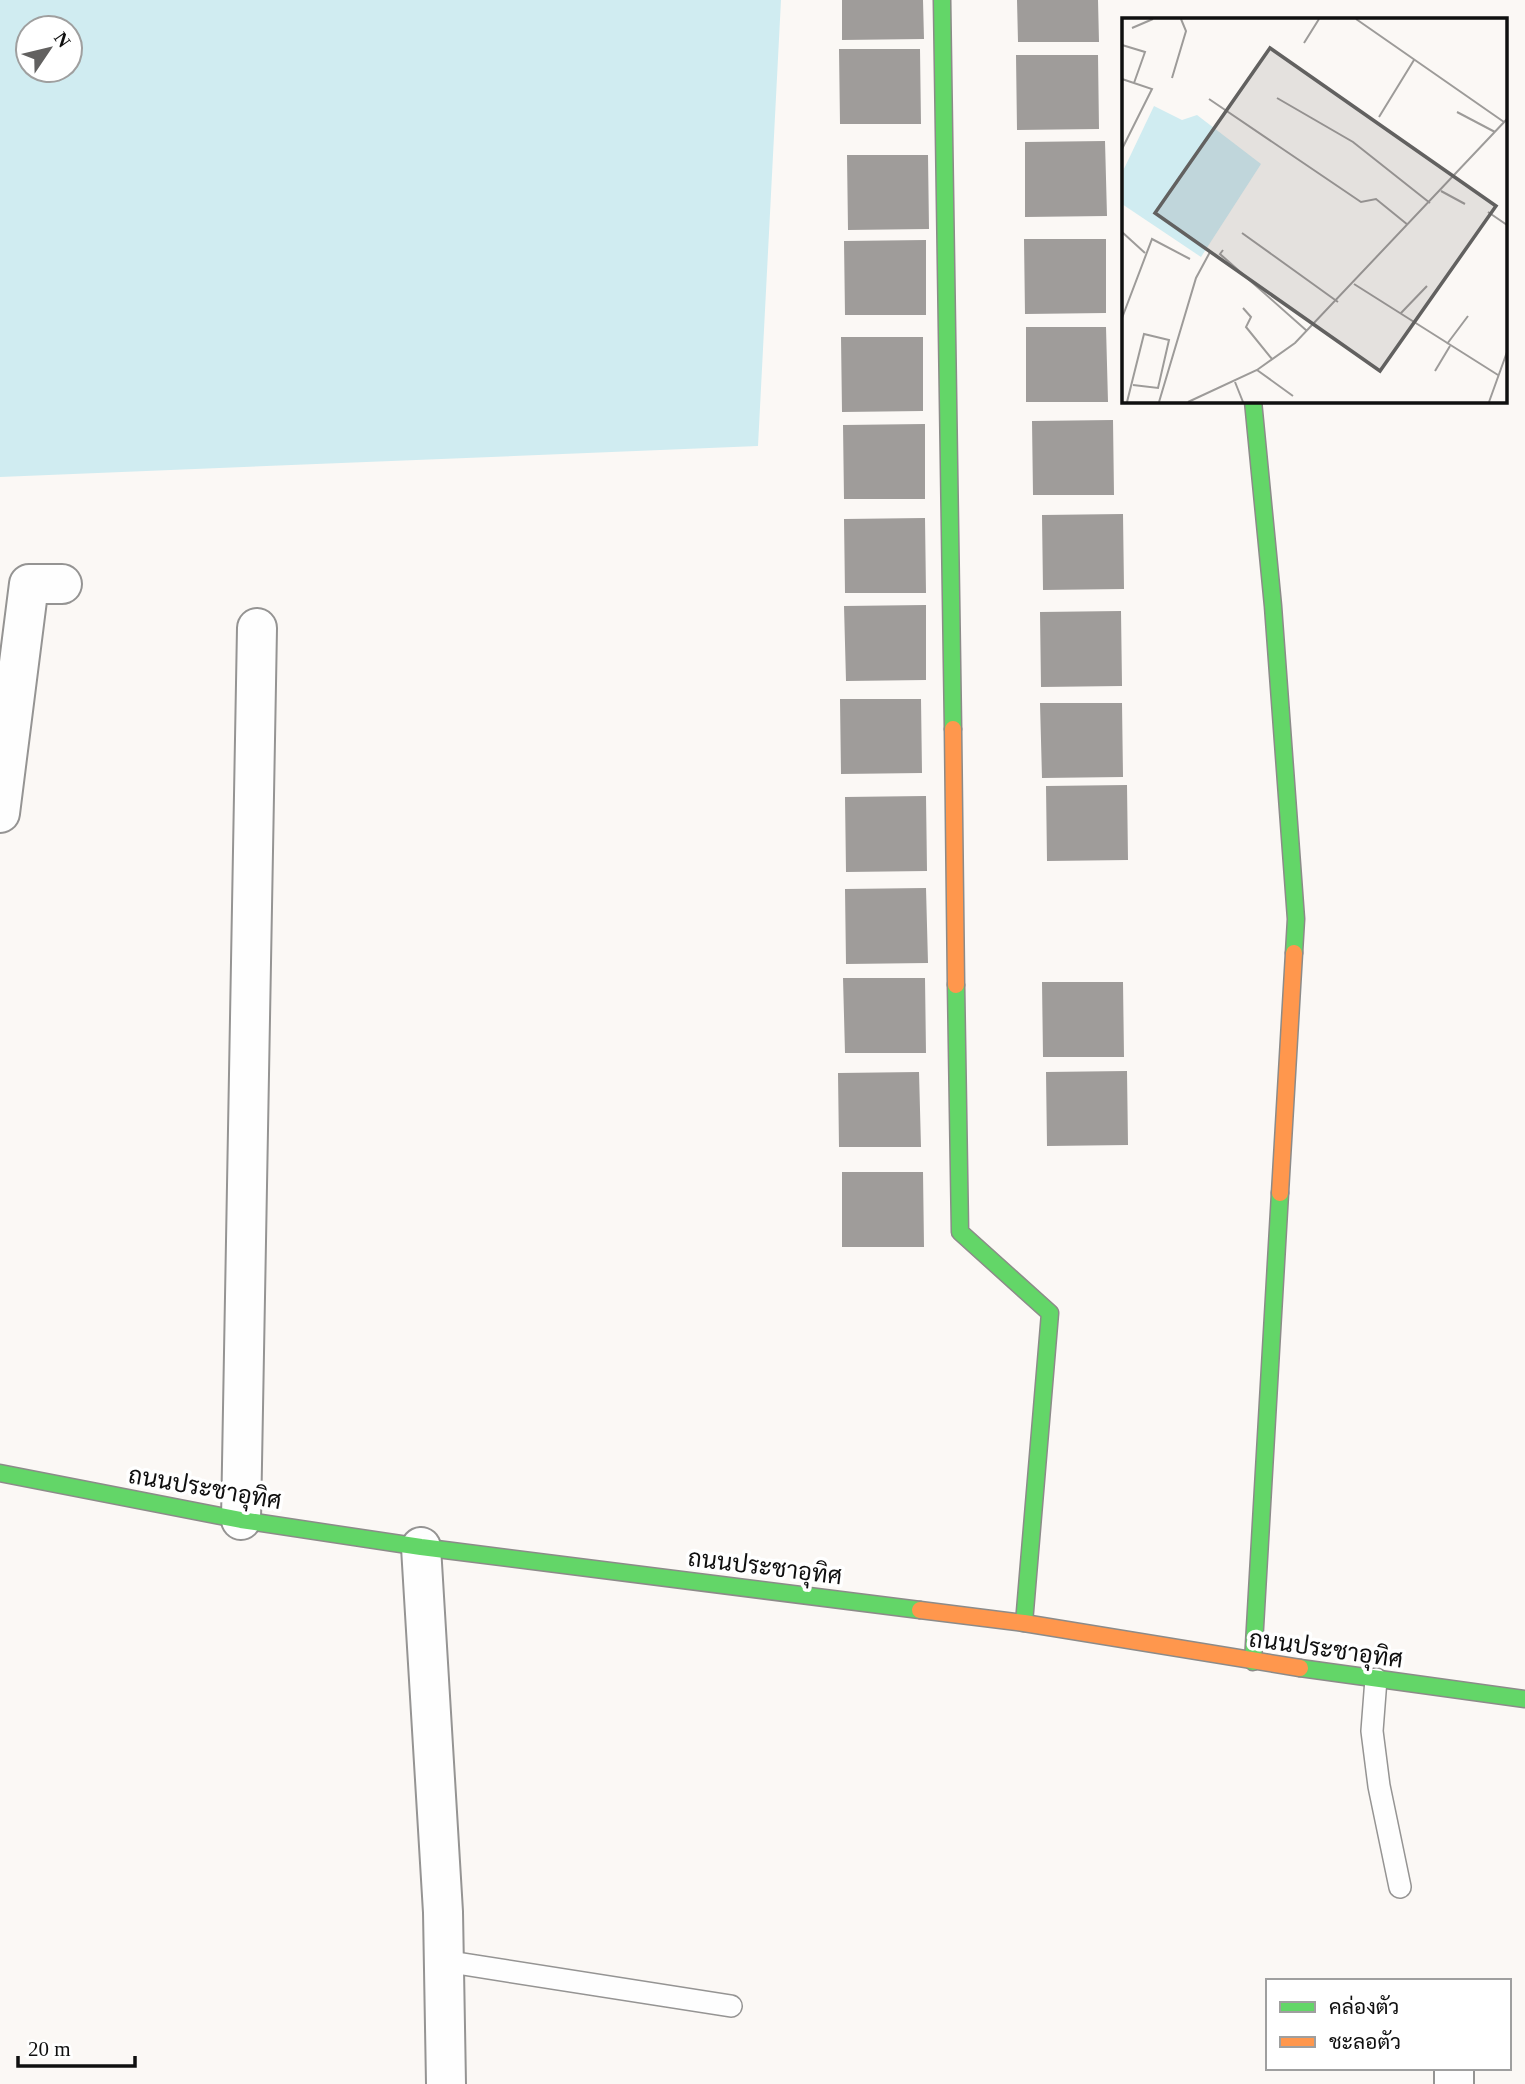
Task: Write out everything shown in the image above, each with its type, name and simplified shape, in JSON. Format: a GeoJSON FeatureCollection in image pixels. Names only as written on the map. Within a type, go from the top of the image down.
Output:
{"type":"FeatureCollection","features":[{"type":"Feature","properties":{"kind":"street"},"geometry":{"type":"LineString","coordinates":[[942,0],[960,1232],[1050,1313],[1024,1623]]}},
{"type":"Feature","properties":{"kind":"street"},"geometry":{"type":"LineString","coordinates":[[1253,402],[1273,606],[1296,919],[1253,1662]]}},
{"type":"Feature","properties":{"kind":"street"},"geometry":{"type":"LineString","coordinates":[[0,813],[30,584],[62,584]]}},
{"type":"Feature","properties":{"kind":"street"},"geometry":{"type":"LineString","coordinates":[[241,1520],[257,628]]}},
{"type":"Feature","properties":{"kind":"street","name":"ถนนประชาอุทิศ"},"geometry":{"type":"LineString","coordinates":[[0,1473],[241,1520],[421,1547],[1024,1623],[1253,1662],[1525,1699]]}},
{"type":"Feature","properties":{"kind":"street"},"geometry":{"type":"LineString","coordinates":[[421,1547],[443,1912],[446,2084]]}},
{"type":"Feature","properties":{"kind":"lane"},"geometry":{"type":"LineString","coordinates":[[1376,1679],[1372,1731],[1379,1786],[1400,1887]]}},
{"type":"Feature","properties":{"kind":"lane"},"geometry":{"type":"LineString","coordinates":[[444,1961],[731,2006]]}},
{"type":"Feature","properties":{"kind":"water"},"geometry":{"type":"Polygon","coordinates":[[[0,0],[781,0],[758,446],[0,477],[0,0]]]}},
{"type":"Feature","properties":{"kind":"building"},"geometry":{"type":"Polygon","coordinates":[[[842,0],[923,0],[924,39],[842,40],[842,0]]]}},
{"type":"Feature","properties":{"kind":"building"},"geometry":{"type":"Polygon","coordinates":[[[1017,0],[1098,0],[1099,42],[1018,42],[1017,0]]]}},
{"type":"Feature","properties":{"kind":"building"},"geometry":{"type":"Polygon","coordinates":[[[839,49],[920,49],[921,124],[840,124],[839,49]]]}},
{"type":"Feature","properties":{"kind":"building"},"geometry":{"type":"Polygon","coordinates":[[[1016,55],[1098,55],[1099,129],[1017,130],[1016,55]]]}},
{"type":"Feature","properties":{"kind":"building"},"geometry":{"type":"Polygon","coordinates":[[[1105,141],[1107,216],[1025,217],[1025,142],[1105,141]]]}},
{"type":"Feature","properties":{"kind":"building"},"geometry":{"type":"Polygon","coordinates":[[[847,155],[928,155],[929,229],[848,230],[847,155]]]}},
{"type":"Feature","properties":{"kind":"building"},"geometry":{"type":"Polygon","coordinates":[[[1024,239],[1106,239],[1106,313],[1025,314],[1024,239]]]}},
{"type":"Feature","properties":{"kind":"building"},"geometry":{"type":"Polygon","coordinates":[[[926,240],[926,315],[845,315],[844,241],[926,240]]]}},
{"type":"Feature","properties":{"kind":"building"},"geometry":{"type":"Polygon","coordinates":[[[1026,327],[1106,327],[1108,402],[1026,402],[1026,327]]]}},
{"type":"Feature","properties":{"kind":"building"},"geometry":{"type":"Polygon","coordinates":[[[841,337],[923,337],[923,411],[842,412],[841,337]]]}},
{"type":"Feature","properties":{"kind":"building"},"geometry":{"type":"Polygon","coordinates":[[[1113,420],[1114,495],[1033,495],[1032,421],[1113,420]]]}},
{"type":"Feature","properties":{"kind":"building"},"geometry":{"type":"Polygon","coordinates":[[[925,424],[925,499],[844,499],[843,425],[925,424]]]}},
{"type":"Feature","properties":{"kind":"building"},"geometry":{"type":"Polygon","coordinates":[[[1123,514],[1124,589],[1043,590],[1042,515],[1123,514]]]}},
{"type":"Feature","properties":{"kind":"building"},"geometry":{"type":"Polygon","coordinates":[[[925,518],[926,593],[845,593],[844,519],[925,518]]]}},
{"type":"Feature","properties":{"kind":"building"},"geometry":{"type":"Polygon","coordinates":[[[926,605],[926,680],[846,681],[844,606],[926,605]]]}},
{"type":"Feature","properties":{"kind":"building"},"geometry":{"type":"Polygon","coordinates":[[[1121,611],[1122,686],[1041,687],[1040,612],[1121,611]]]}},
{"type":"Feature","properties":{"kind":"building"},"geometry":{"type":"Polygon","coordinates":[[[840,699],[921,699],[922,773],[841,774],[840,699]]]}},
{"type":"Feature","properties":{"kind":"building"},"geometry":{"type":"Polygon","coordinates":[[[1040,703],[1122,703],[1123,777],[1042,778],[1040,703]]]}},
{"type":"Feature","properties":{"kind":"building"},"geometry":{"type":"Polygon","coordinates":[[[1127,785],[1128,860],[1047,861],[1046,786],[1127,785]]]}},
{"type":"Feature","properties":{"kind":"building"},"geometry":{"type":"Polygon","coordinates":[[[926,796],[927,871],[846,872],[845,797],[926,796]]]}},
{"type":"Feature","properties":{"kind":"building"},"geometry":{"type":"Polygon","coordinates":[[[926,888],[928,963],[846,964],[845,889],[926,888]]]}},
{"type":"Feature","properties":{"kind":"building"},"geometry":{"type":"Polygon","coordinates":[[[843,978],[925,978],[926,1053],[845,1053],[843,978]]]}},
{"type":"Feature","properties":{"kind":"building"},"geometry":{"type":"Polygon","coordinates":[[[1042,982],[1123,982],[1124,1057],[1043,1057],[1042,982]]]}},
{"type":"Feature","properties":{"kind":"building"},"geometry":{"type":"Polygon","coordinates":[[[1127,1071],[1128,1145],[1047,1146],[1046,1072],[1127,1071]]]}},
{"type":"Feature","properties":{"kind":"building"},"geometry":{"type":"Polygon","coordinates":[[[919,1072],[921,1147],[839,1147],[838,1073],[919,1072]]]}},
{"type":"Feature","properties":{"kind":"building"},"geometry":{"type":"Polygon","coordinates":[[[842,1172],[923,1172],[924,1247],[842,1247],[842,1172]]]}},
{"type":"Feature","properties":{"kind":"traffic: fast"},"geometry":{"type":"LineString","coordinates":[[942,0],[953,729]]}},
{"type":"Feature","properties":{"kind":"traffic: fast"},"geometry":{"type":"LineString","coordinates":[[1253,402],[1273,606],[1296,919],[1294,953]]}},
{"type":"Feature","properties":{"kind":"traffic: fast"},"geometry":{"type":"LineString","coordinates":[[956,985],[960,1232],[1050,1313],[1024,1623]]}},
{"type":"Feature","properties":{"kind":"traffic: fast"},"geometry":{"type":"LineString","coordinates":[[1253,1662],[1280,1193]]}},
{"type":"Feature","properties":{"kind":"traffic: fast"},"geometry":{"type":"LineString","coordinates":[[0,1473],[241,1520],[421,1547],[920,1610]]}},
{"type":"Feature","properties":{"kind":"traffic: fast"},"geometry":{"type":"LineString","coordinates":[[1300,1668],[1525,1699]]}},
{"type":"Feature","properties":{"kind":"traffic: slow"},"geometry":{"type":"LineString","coordinates":[[953,729],[956,985]]}},
{"type":"Feature","properties":{"kind":"traffic: slow"},"geometry":{"type":"LineString","coordinates":[[1280,1193],[1294,953]]}},
{"type":"Feature","properties":{"kind":"traffic: slow"},"geometry":{"type":"LineString","coordinates":[[920,1610],[1024,1623],[1300,1668]]}}]}
